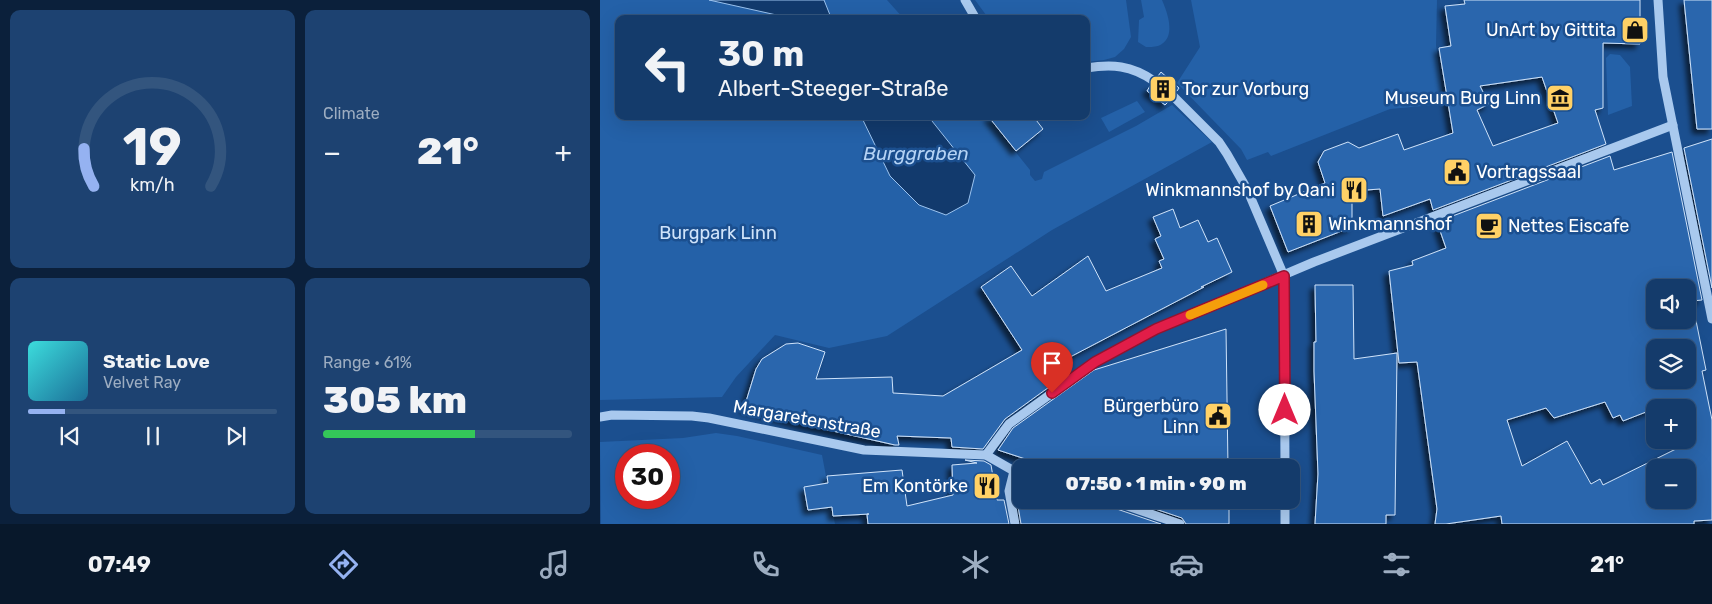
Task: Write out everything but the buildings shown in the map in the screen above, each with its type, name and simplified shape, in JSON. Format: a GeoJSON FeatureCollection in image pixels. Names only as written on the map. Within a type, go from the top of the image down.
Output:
{"type":"FeatureCollection","features":[{"type":"Feature","properties":{"kind":"street"},"geometry":{"type":"LineString","coordinates":[[965,0],[974,15]]}},
{"type":"Feature","properties":{"kind":"street"},"geometry":{"type":"LineString","coordinates":[[1658,0],[1663,77],[1712,319]]}},
{"type":"Feature","properties":{"kind":"street"},"geometry":{"type":"LineString","coordinates":[[1090,67],[1108,65],[1125,67],[1154,81]]}},
{"type":"Feature","properties":{"kind":"street"},"geometry":{"type":"LineString","coordinates":[[1174,97],[1219,142],[1247,189],[1284,276],[1285,459]]}},
{"type":"Feature","properties":{"kind":"street"},"geometry":{"type":"LineString","coordinates":[[986,455],[1009,424],[1095,362],[1156,329],[1314,262],[1673,125]]}},
{"type":"Feature","properties":{"kind":"street","name":"Margaretenstraße"},"geometry":{"type":"LineString","coordinates":[[600,417],[612,415],[701,417],[864,450],[986,455],[1012,469]]}},
{"type":"Feature","properties":{"kind":"street"},"geometry":{"type":"LineString","coordinates":[[1012,485],[1009,491],[1012,508]]}},
{"type":"Feature","properties":{"kind":"street"},"geometry":{"type":"LineString","coordinates":[[1012,509],[1015,524]]}},
{"type":"Feature","properties":{"kind":"street"},"geometry":{"type":"LineString","coordinates":[[1136,509],[1180,524]]}},
{"type":"Feature","properties":{"kind":"street"},"geometry":{"type":"LineString","coordinates":[[1285,509],[1285,524]]}},
{"type":"Feature","properties":{"kind":"green space","name":"Burgpark Linn"},"geometry":{"type":"Polygon","coordinates":[[[600,0],[887,0],[900,15],[615,15],[615,120],[990,120],[1030,170],[1030,175],[1035,181],[1042,179],[1044,172],[1136,126],[1172,105],[1212,142],[1052,230],[887,336],[829,348],[775,335],[736,377],[722,397],[600,400],[600,0]]]}},
{"type":"Feature","properties":{"kind":"green space"},"geometry":{"type":"Polygon","coordinates":[[[975,0],[1126,0],[1131,37],[1124,49],[1115,57],[1090,62],[1090,15],[986,15],[975,0]]]}},
{"type":"Feature","properties":{"kind":"green space"},"geometry":{"type":"Polygon","coordinates":[[[1141,0],[1162,0],[1168,19],[1169,32],[1164,43],[1158,46],[1146,47],[1138,42],[1139,20],[1144,17],[1141,0]]]}},
{"type":"Feature","properties":{"kind":"green space"},"geometry":{"type":"Polygon","coordinates":[[[1191,0],[1437,0],[1436,45],[1444,104],[1390,109],[1271,156],[1268,152],[1247,160],[1241,149],[1177,83],[1200,47],[1191,0]]]}},
{"type":"Feature","properties":{"kind":"green space"},"geometry":{"type":"Polygon","coordinates":[[[1610,54],[1620,55],[1630,67],[1632,106],[1608,115],[1606,58],[1610,54]]]}},
{"type":"Feature","properties":{"kind":"green space"},"geometry":{"type":"Polygon","coordinates":[[[1137,101],[1145,112],[1109,132],[1101,118],[1137,101]]]}},
{"type":"Feature","properties":{"kind":"green space"},"geometry":{"type":"Polygon","coordinates":[[[716,433],[822,455],[835,524],[601,524],[600,442],[683,438],[716,433]]]}},
{"type":"Feature","properties":{"kind":"water"},"geometry":{"type":"Polygon","coordinates":[[[709,0],[824,0],[830,15],[776,15],[709,0]]]}},
{"type":"Feature","properties":{"kind":"water","name":"Burggraben"},"geometry":{"type":"Polygon","coordinates":[[[863,120],[931,120],[975,175],[968,203],[946,215],[919,205],[890,176],[863,120]]]}},
{"type":"Feature","properties":{"kind":"tunnel"},"geometry":{"type":"LineString","coordinates":[[1154,81],[1173,96]]}},
{"type":"Feature","properties":{"kind":"slow traffic"},"geometry":{"type":"LineString","coordinates":[[1190,315],[1263,285]]}},
{"type":"Feature","properties":{"kind":"place","name":"UnArt by Gittita"},"geometry":{"type":"Point","coordinates":[1635,30]}},
{"type":"Feature","properties":{"kind":"place","name":"Tor zur Vorburg"},"geometry":{"type":"Point","coordinates":[1163,89]}},
{"type":"Feature","properties":{"kind":"place","name":"Museum Burg Linn"},"geometry":{"type":"Point","coordinates":[1560,98]}},
{"type":"Feature","properties":{"kind":"place","name":"Vortragssaal"},"geometry":{"type":"Point","coordinates":[1457,172]}},
{"type":"Feature","properties":{"kind":"place","name":"Winkmannshof by Qani"},"geometry":{"type":"Point","coordinates":[1354,190]}},
{"type":"Feature","properties":{"kind":"place","name":"Winkmannshof"},"geometry":{"type":"Point","coordinates":[1309,224]}},
{"type":"Feature","properties":{"kind":"place","name":"Nettes Eiscafe"},"geometry":{"type":"Point","coordinates":[1489,226]}},
{"type":"Feature","properties":{"kind":"place","name":"Bürgerbüro Linn"},"geometry":{"type":"Point","coordinates":[1218,416]}},
{"type":"Feature","properties":{"kind":"place","name":"Em Kontörke"},"geometry":{"type":"Point","coordinates":[987,486]}},
{"type":"Feature","properties":{"kind":"route"},"geometry":{"type":"LineString","coordinates":[[1052,393],[1095,362],[1156,329],[1284,276],[1285,410]]}}]}
